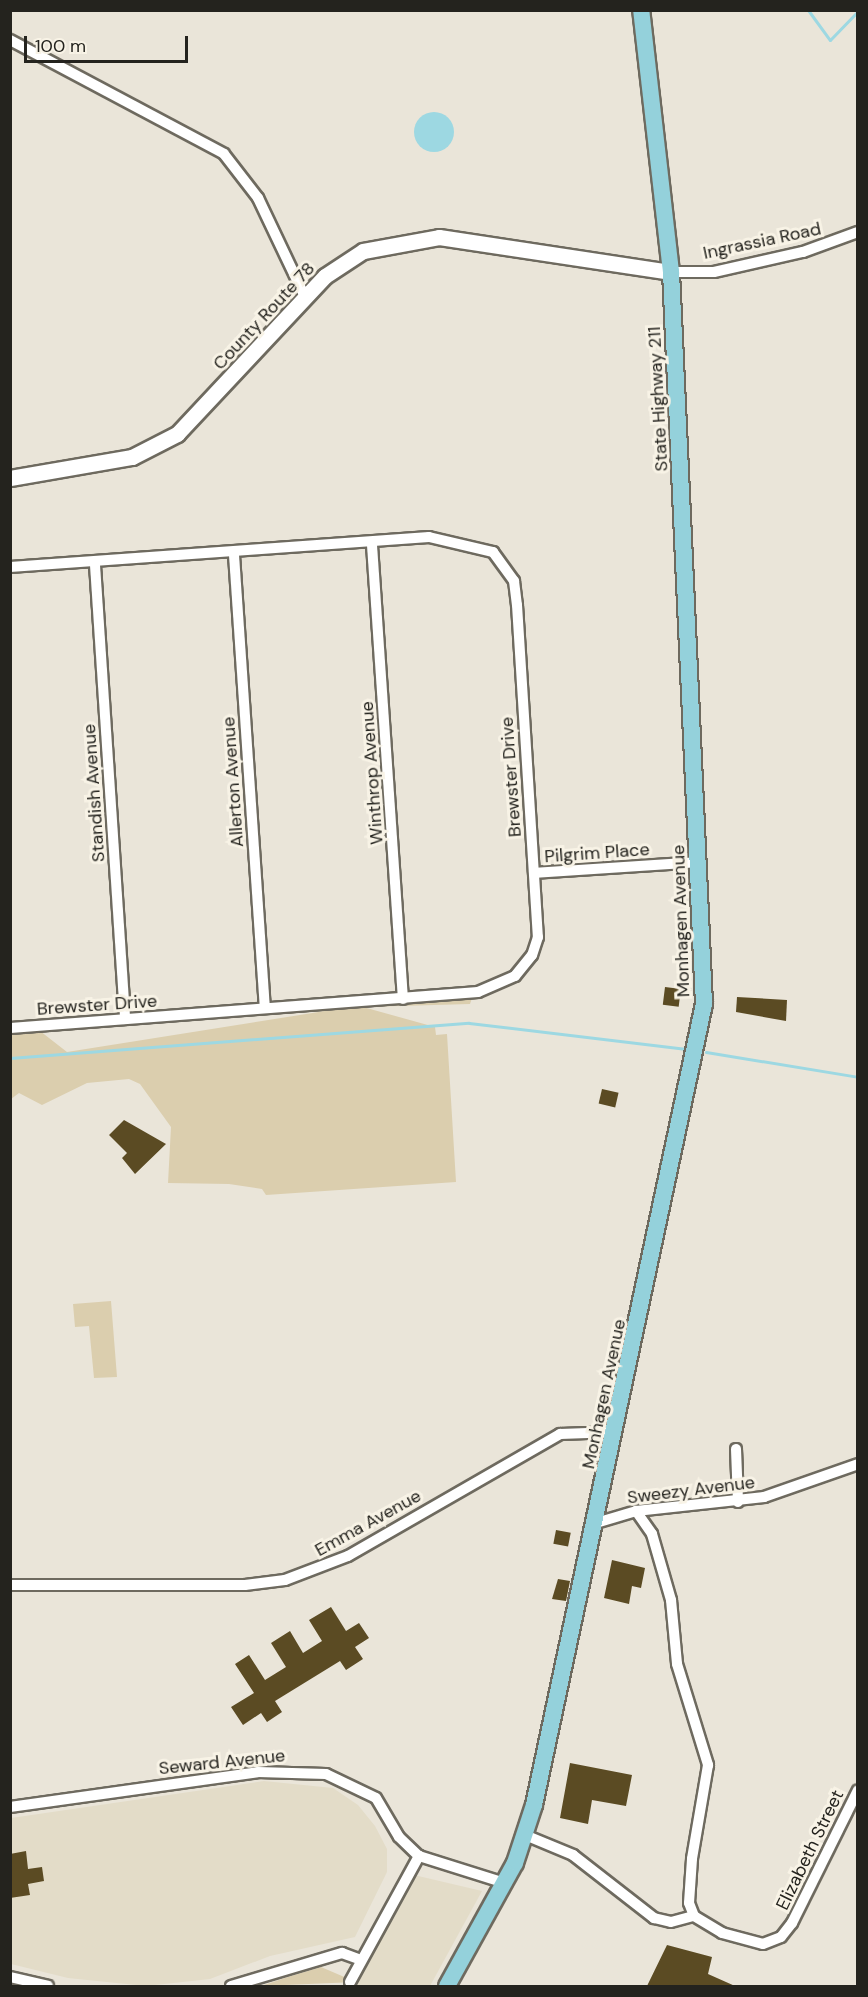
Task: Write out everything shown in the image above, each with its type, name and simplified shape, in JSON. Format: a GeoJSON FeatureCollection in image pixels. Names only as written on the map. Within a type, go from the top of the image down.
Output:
{"type":"FeatureCollection","features":[{"type":"Feature","properties":{"kind":"main road","name":"State Highway 211"},"geometry":{"type":"LineString","coordinates":[[641,10],[671,272],[695,788]]}},
{"type":"Feature","properties":{"kind":"main road","name":"Monhagen Avenue"},"geometry":{"type":"LineString","coordinates":[[447,1986],[505,1883],[525,1835],[616,1432],[701,1029],[699,862],[695,788]]}},
{"type":"Feature","properties":{"kind":"street"},"geometry":{"type":"LineString","coordinates":[[10,40],[224,154],[258,198],[305,297]]}},
{"type":"Feature","properties":{"kind":"street","name":"Ingrassia Road"},"geometry":{"type":"LineString","coordinates":[[671,272],[714,272],[803,252],[858,232]]}},
{"type":"Feature","properties":{"kind":"street","name":"County Route 78"},"geometry":{"type":"LineString","coordinates":[[10,478],[110,463],[177,434],[305,297],[339,264],[363,251],[439,237],[671,272]]}},
{"type":"Feature","properties":{"kind":"street","name":"Brewster Drive"},"geometry":{"type":"LineString","coordinates":[[10,567],[95,565],[372,545],[429,537],[459,540],[493,552],[506,564],[517,605],[538,937],[532,955],[515,976],[478,992],[10,1028]]}},
{"type":"Feature","properties":{"kind":"street","name":"Winthrop Avenue"},"geometry":{"type":"LineString","coordinates":[[372,545],[403,999]]}},
{"type":"Feature","properties":{"kind":"street","name":"Allerton Avenue"},"geometry":{"type":"LineString","coordinates":[[234,555],[265,1007]]}},
{"type":"Feature","properties":{"kind":"street","name":"Standish Avenue"},"geometry":{"type":"LineString","coordinates":[[95,565],[125,1020]]}},
{"type":"Feature","properties":{"kind":"street","name":"Pilgrim Place"},"geometry":{"type":"LineString","coordinates":[[534,873],[699,862]]}},
{"type":"Feature","properties":{"kind":"street","name":"Emma Avenue"},"geometry":{"type":"LineString","coordinates":[[10,1585],[245,1585],[285,1580],[348,1556],[560,1434],[616,1432]]}},
{"type":"Feature","properties":{"kind":"street"},"geometry":{"type":"LineString","coordinates":[[736,1449],[738,1502]]}},
{"type":"Feature","properties":{"kind":"street","name":"Sweezy Avenue"},"geometry":{"type":"LineString","coordinates":[[596,1523],[636,1511],[738,1502],[858,1464]]}},
{"type":"Feature","properties":{"kind":"street"},"geometry":{"type":"LineString","coordinates":[[525,1835],[573,1855],[654,1918],[694,1916],[689,1903],[692,1859],[708,1765],[677,1664],[671,1600],[652,1534],[636,1511]]}},
{"type":"Feature","properties":{"kind":"street","name":"Seward Avenue"},"geometry":{"type":"LineString","coordinates":[[10,1807],[212,1776],[306,1771],[363,1788],[419,1856]]}},
{"type":"Feature","properties":{"kind":"street","name":"Elizabeth Street"},"geometry":{"type":"LineString","coordinates":[[694,1916],[722,1933],[763,1944],[782,1937],[792,1923],[858,1790]]}},
{"type":"Feature","properties":{"kind":"street"},"geometry":{"type":"LineString","coordinates":[[350,1982],[419,1856],[505,1883]]}},
{"type":"Feature","properties":{"kind":"street"},"geometry":{"type":"LineString","coordinates":[[231,1986],[342,1953],[361,1960]]}},
{"type":"Feature","properties":{"kind":"street"},"geometry":{"type":"LineString","coordinates":[[10,1977],[48,1986]]}},
{"type":"Feature","properties":{"kind":"shaded area"},"geometry":{"type":"Polygon","coordinates":[[[473,995],[470,1004],[363,1007],[435,1027],[436,1035],[447,1034],[456,1182],[266,1195],[262,1189],[229,1184],[168,1183],[171,1127],[140,1084],[129,1079],[87,1083],[42,1105],[19,1093],[11,1099],[11,1026],[473,995]],[[325,1011],[40,1031],[67,1052],[325,1011]]]}},
{"type":"Feature","properties":{"kind":"shaded area"},"geometry":{"type":"Polygon","coordinates":[[[111,1301],[117,1377],[94,1378],[89,1326],[75,1327],[73,1304],[111,1301]]]}},
{"type":"Feature","properties":{"kind":"shaded area"},"geometry":{"type":"Polygon","coordinates":[[[264,1781],[333,1788],[358,1805],[375,1826],[387,1849],[387,1872],[355,1937],[270,1956],[210,1979],[146,1986],[68,1978],[11,1964],[11,1818],[264,1781]]]}},
{"type":"Feature","properties":{"kind":"shaded area"},"geometry":{"type":"Polygon","coordinates":[[[414,1875],[482,1891],[430,1986],[354,1986],[414,1875]]]}},
{"type":"Feature","properties":{"kind":"shaded area"},"geometry":{"type":"Polygon","coordinates":[[[321,1967],[356,1982],[261,1986],[288,1977],[321,1967]]]}},
{"type":"Feature","properties":{"kind":"water"},"geometry":{"type":"Polygon","coordinates":[[[434,112],[448,118],[454,132],[448,146],[434,152],[420,146],[414,132],[420,118],[434,112]]]}},
{"type":"Feature","properties":{"kind":"building"},"geometry":{"type":"Polygon","coordinates":[[[665,987],[681,989],[679,1007],[663,1005],[665,987]]]}},
{"type":"Feature","properties":{"kind":"building"},"geometry":{"type":"Polygon","coordinates":[[[737,997],[787,1000],[786,1021],[736,1012],[737,997]]]}},
{"type":"Feature","properties":{"kind":"building"},"geometry":{"type":"Polygon","coordinates":[[[602,1089],[619,1093],[615,1107],[599,1104],[602,1089]]]}},
{"type":"Feature","properties":{"kind":"building"},"geometry":{"type":"Polygon","coordinates":[[[124,1120],[166,1144],[135,1174],[122,1158],[127,1153],[109,1135],[124,1120]]]}},
{"type":"Feature","properties":{"kind":"building"},"geometry":{"type":"Polygon","coordinates":[[[556,1530],[571,1533],[568,1547],[553,1544],[556,1530]]]}},
{"type":"Feature","properties":{"kind":"building"},"geometry":{"type":"Polygon","coordinates":[[[612,1560],[645,1568],[641,1588],[632,1586],[629,1604],[604,1598],[612,1560]]]}},
{"type":"Feature","properties":{"kind":"building"},"geometry":{"type":"Polygon","coordinates":[[[558,1579],[570,1581],[566,1601],[552,1599],[558,1579]]]}},
{"type":"Feature","properties":{"kind":"building"},"geometry":{"type":"Polygon","coordinates":[[[331,1607],[346,1631],[359,1623],[369,1638],[355,1647],[363,1659],[346,1670],[340,1661],[275,1701],[282,1712],[267,1722],[261,1713],[243,1725],[231,1707],[254,1693],[235,1664],[249,1655],[265,1680],[286,1667],[271,1643],[290,1631],[303,1653],[322,1641],[309,1620],[331,1607]]]}},
{"type":"Feature","properties":{"kind":"building"},"geometry":{"type":"Polygon","coordinates":[[[570,1763],[632,1775],[626,1806],[592,1800],[588,1824],[560,1818],[570,1763]]]}},
{"type":"Feature","properties":{"kind":"building"},"geometry":{"type":"Polygon","coordinates":[[[26,1851],[28,1869],[42,1867],[44,1881],[28,1884],[30,1895],[10,1898],[10,1854],[26,1851]]]}},
{"type":"Feature","properties":{"kind":"building"},"geometry":{"type":"Polygon","coordinates":[[[667,1945],[712,1957],[708,1974],[735,1986],[647,1986],[667,1945]]]}},
{"type":"Feature","properties":{"kind":"waterway"},"geometry":{"type":"LineString","coordinates":[[808,10],[830,40],[858,11]]}},
{"type":"Feature","properties":{"kind":"waterway"},"geometry":{"type":"LineString","coordinates":[[10,1058],[469,1023],[688,1049]]}},
{"type":"Feature","properties":{"kind":"waterway"},"geometry":{"type":"LineString","coordinates":[[706,1052],[858,1077]]}}]}
